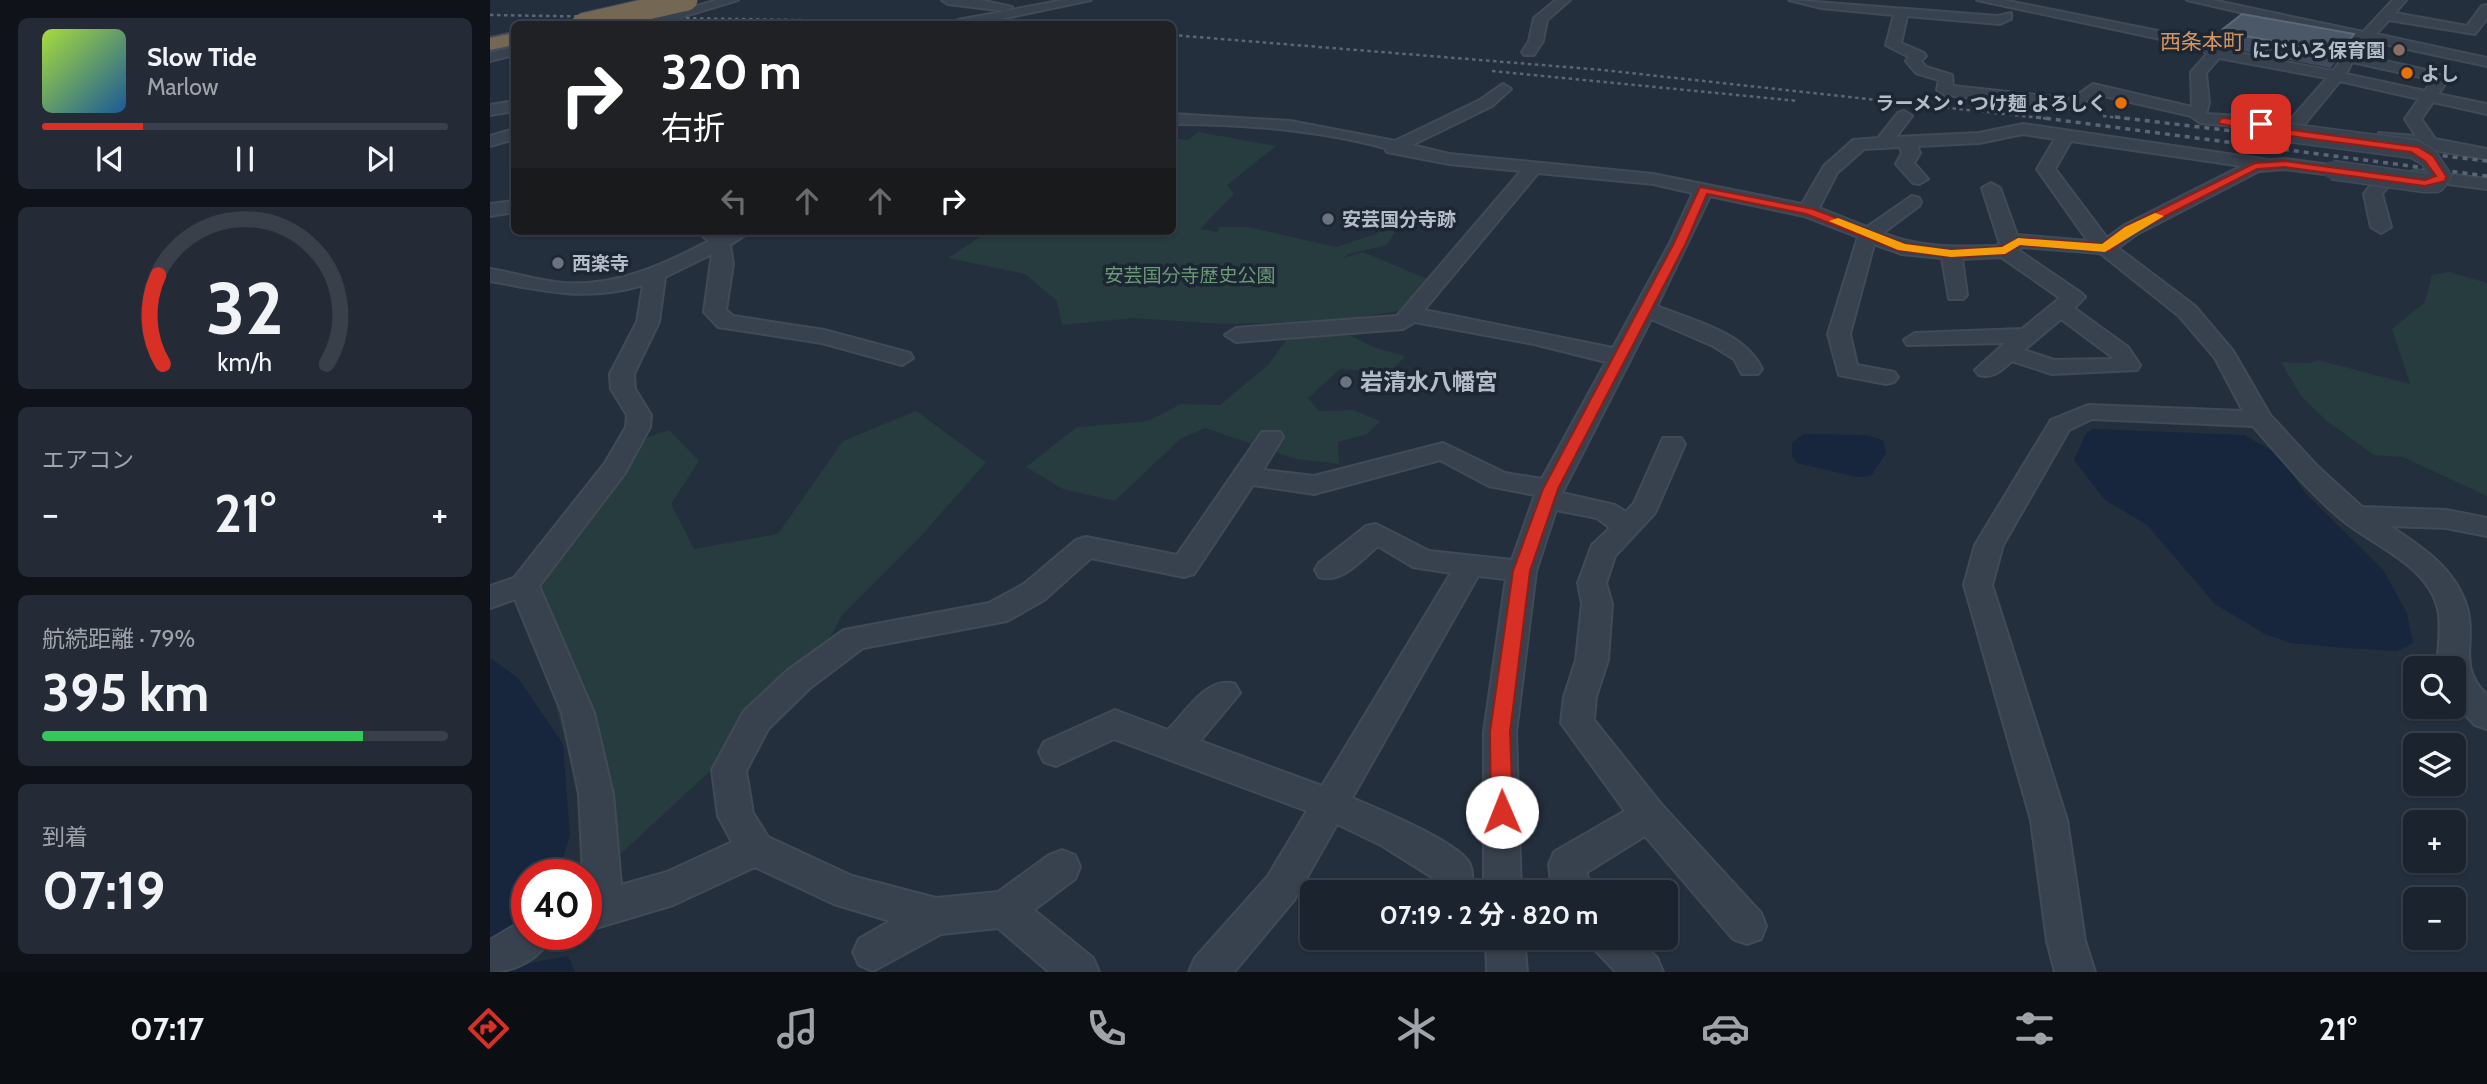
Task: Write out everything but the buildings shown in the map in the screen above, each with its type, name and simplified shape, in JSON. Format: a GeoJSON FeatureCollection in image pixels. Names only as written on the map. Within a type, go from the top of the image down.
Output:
{"type":"FeatureCollection","features":[{"type":"Feature","properties":{"kind":"highway"},"geometry":{"type":"LineString","coordinates":[[612,19],[722,0]]}},
{"type":"Feature","properties":{"kind":"highway"},"geometry":{"type":"LineString","coordinates":[[600,21],[683,7]]}},
{"type":"Feature","properties":{"kind":"highway"},"geometry":{"type":"LineString","coordinates":[[490,42],[511,38]]}},
{"type":"Feature","properties":{"kind":"highway"},"geometry":{"type":"LineString","coordinates":[[490,51],[511,46]]}},
{"type":"Feature","properties":{"kind":"street"},"geometry":{"type":"LineString","coordinates":[[612,19],[672,0]]}},
{"type":"Feature","properties":{"kind":"street"},"geometry":{"type":"LineString","coordinates":[[643,21],[683,7],[722,0]]}},
{"type":"Feature","properties":{"kind":"street"},"geometry":{"type":"LineString","coordinates":[[948,0],[993,8],[1014,7],[1031,10]]}},
{"type":"Feature","properties":{"kind":"street"},"geometry":{"type":"LineString","coordinates":[[974,21],[1085,0]]}},
{"type":"Feature","properties":{"kind":"street"},"geometry":{"type":"LineString","coordinates":[[1529,52],[1536,41],[1541,18],[1564,0]]}},
{"type":"Feature","properties":{"kind":"street"},"geometry":{"type":"LineString","coordinates":[[1795,0],[1851,9],[1949,12],[2000,20],[2019,7]]}},
{"type":"Feature","properties":{"kind":"street"},"geometry":{"type":"LineString","coordinates":[[1983,0],[2169,31],[2208,46],[2215,53],[2487,109]]}},
{"type":"Feature","properties":{"kind":"street"},"geometry":{"type":"LineString","coordinates":[[2296,124],[2337,76],[2348,57],[2400,0]]}},
{"type":"Feature","properties":{"kind":"street"},"geometry":{"type":"LineString","coordinates":[[2201,3],[2487,62]]}},
{"type":"Feature","properties":{"kind":"street"},"geometry":{"type":"LineString","coordinates":[[1176,119],[1217,118],[1363,138],[1394,148],[1449,159],[1653,179],[1809,211],[1871,233],[1882,242],[1902,248],[1951,253],[2008,247],[2018,241],[2105,248],[2130,230],[2255,166],[2332,170],[2425,183],[2436,183],[2441,176],[2429,159],[2414,149],[2252,128],[2200,118],[2197,113],[2093,89],[2075,104],[1945,90],[1947,78],[1921,70],[1913,61],[1919,56],[1893,45],[1902,10]]}},
{"type":"Feature","properties":{"kind":"street"},"geometry":{"type":"LineString","coordinates":[[2388,16],[2470,31],[2486,12]]}},
{"type":"Feature","properties":{"kind":"street"},"geometry":{"type":"LineString","coordinates":[[490,57],[511,52]]}},
{"type":"Feature","properties":{"kind":"street"},"geometry":{"type":"LineString","coordinates":[[2197,113],[2201,103],[2198,72],[2215,53]]}},
{"type":"Feature","properties":{"kind":"street"},"geometry":{"type":"LineString","coordinates":[[2348,57],[2430,75],[2440,80],[2413,119],[2429,143]]}},
{"type":"Feature","properties":{"kind":"street"},"geometry":{"type":"LineString","coordinates":[[1394,148],[1486,103],[1503,89]]}},
{"type":"Feature","properties":{"kind":"street"},"geometry":{"type":"LineString","coordinates":[[490,96],[511,97]]}},
{"type":"Feature","properties":{"kind":"street"},"geometry":{"type":"LineString","coordinates":[[490,110],[511,106]]}},
{"type":"Feature","properties":{"kind":"street"},"geometry":{"type":"LineString","coordinates":[[1884,143],[1903,116]]}},
{"type":"Feature","properties":{"kind":"street"},"geometry":{"type":"LineString","coordinates":[[2222,121],[2296,124],[2487,154]]}},
{"type":"Feature","properties":{"kind":"street"},"geometry":{"type":"LineString","coordinates":[[1809,211],[1812,200],[1830,170],[1859,144],[1979,138],[2023,129],[2383,181]]}},
{"type":"Feature","properties":{"kind":"street"},"geometry":{"type":"LineString","coordinates":[[490,141],[511,135]]}},
{"type":"Feature","properties":{"kind":"street"},"geometry":{"type":"LineString","coordinates":[[2066,135],[2046,169],[2083,223],[2105,248],[2187,311],[2225,356],[2260,419],[2308,472],[2355,516],[2416,557],[2436,576],[2454,609],[2454,656]]}},
{"type":"Feature","properties":{"kind":"street"},"geometry":{"type":"LineString","coordinates":[[1907,142],[1911,153],[1905,164],[1919,179]]}},
{"type":"Feature","properties":{"kind":"street"},"geometry":{"type":"LineString","coordinates":[[1387,341],[1533,168]]}},
{"type":"Feature","properties":{"kind":"street"},"geometry":{"type":"LineString","coordinates":[[2381,227],[2373,194],[2390,174],[2487,184]]}},
{"type":"Feature","properties":{"kind":"street"},"geometry":{"type":"LineString","coordinates":[[1987,370],[2074,297],[2048,284],[2008,247],[1991,188]]}},
{"type":"Feature","properties":{"kind":"street"},"geometry":{"type":"LineString","coordinates":[[1503,880],[1500,732],[1521,571],[1549,494],[1646,309],[1703,190]]}},
{"type":"Feature","properties":{"kind":"street"},"geometry":{"type":"LineString","coordinates":[[1886,377],[1847,370],[1839,334],[1865,242],[1871,233],[1912,202]]}},
{"type":"Feature","properties":{"kind":"street"},"geometry":{"type":"LineString","coordinates":[[490,210],[511,207]]}},
{"type":"Feature","properties":{"kind":"street"},"geometry":{"type":"LineString","coordinates":[[490,275],[565,289],[604,288],[655,275],[713,237],[725,261],[716,293],[715,312],[726,322],[768,331],[824,337],[902,358]]}},
{"type":"Feature","properties":{"kind":"street"},"geometry":{"type":"LineString","coordinates":[[1951,253],[1956,295]]}},
{"type":"Feature","properties":{"kind":"street"},"geometry":{"type":"LineString","coordinates":[[490,597],[524,585],[616,467],[638,427],[639,415],[623,389],[622,374],[648,322],[655,275]]}},
{"type":"Feature","properties":{"kind":"street"},"geometry":{"type":"LineString","coordinates":[[2007,352],[2052,368],[2129,365],[2120,352],[2059,307]]}},
{"type":"Feature","properties":{"kind":"street"},"geometry":{"type":"LineString","coordinates":[[1646,309],[1721,341],[1744,355],[1750,369]]}},
{"type":"Feature","properties":{"kind":"street"},"geometry":{"type":"LineString","coordinates":[[1236,335],[1406,318],[1534,337],[1606,355],[1623,354]]}},
{"type":"Feature","properties":{"kind":"street"},"geometry":{"type":"LineString","coordinates":[[1915,340],[2025,336]]}},
{"type":"Feature","properties":{"kind":"street"},"geometry":{"type":"LineString","coordinates":[[2075,972],[2066,941],[2049,820],[1978,585],[1989,545],[2060,425],[2088,412],[2260,419]]}},
{"type":"Feature","properties":{"kind":"street"},"geometry":{"type":"LineString","coordinates":[[1062,867],[1005,909],[936,916],[847,892],[755,849],[736,816],[729,770],[756,720],[799,680],[855,638],[996,613],[1034,592],[1086,547],[1184,567],[1271,438]]}},
{"type":"Feature","properties":{"kind":"street"},"geometry":{"type":"LineString","coordinates":[[1672,444],[1646,507],[1602,552],[1592,583],[1597,604],[1592,660],[1580,697],[1577,723],[1649,815],[1747,926]]}},
{"type":"Feature","properties":{"kind":"street"},"geometry":{"type":"LineString","coordinates":[[1247,476],[1314,485],[1443,451],[1498,480],[1605,510],[1628,527]]}},
{"type":"Feature","properties":{"kind":"street"},"geometry":{"type":"LineString","coordinates":[[2355,516],[2446,519],[2487,527]]}},
{"type":"Feature","properties":{"kind":"street"},"geometry":{"type":"LineString","coordinates":[[1329,570],[1376,533],[1423,560],[1521,571]]}},
{"type":"Feature","properties":{"kind":"street"},"geometry":{"type":"LineString","coordinates":[[1209,972],[1281,888],[1469,567]]}},
{"type":"Feature","properties":{"kind":"street"},"geometry":{"type":"LineString","coordinates":[[524,585],[578,713],[596,794],[595,859]]}},
{"type":"Feature","properties":{"kind":"street"},"geometry":{"type":"LineString","coordinates":[[1175,745],[1224,693]]}},
{"type":"Feature","properties":{"kind":"street"},"geometry":{"type":"LineString","coordinates":[[2466,695],[2487,716]]}},
{"type":"Feature","properties":{"kind":"street"},"geometry":{"type":"LineString","coordinates":[[1055,752],[1115,723],[1130,732],[1175,745],[1329,804],[1423,849],[1454,871],[1454,880]]}},
{"type":"Feature","properties":{"kind":"street"},"geometry":{"type":"LineString","coordinates":[[1569,880],[1567,864],[1649,815]]}},
{"type":"Feature","properties":{"kind":"street"},"geometry":{"type":"LineString","coordinates":[[602,910],[673,888],[755,849]]}},
{"type":"Feature","properties":{"kind":"street"},"geometry":{"type":"LineString","coordinates":[[1005,909],[1079,972]]}},
{"type":"Feature","properties":{"kind":"street"},"geometry":{"type":"LineString","coordinates":[[873,952],[936,916]]}},
{"type":"Feature","properties":{"kind":"street"},"geometry":{"type":"LineString","coordinates":[[490,963],[511,949]]}},
{"type":"Feature","properties":{"kind":"street"},"geometry":{"type":"LineString","coordinates":[[1506,950],[1507,972]]}},
{"type":"Feature","properties":{"kind":"street"},"geometry":{"type":"LineString","coordinates":[[1622,950],[1643,972]]}},
{"type":"Feature","properties":{"kind":"green space","name":"安芸国分寺歴史公園"},"geometry":{"type":"Polygon","coordinates":[[[1198,132],[1276,146],[1227,185],[1234,194],[1200,229],[1218,232],[1219,227],[1248,227],[1336,247],[1376,234],[1396,217],[1412,214],[1413,221],[1395,232],[1387,245],[1348,254],[1344,258],[1363,252],[1430,280],[1399,311],[1334,321],[1222,324],[1133,318],[1062,325],[1057,301],[1025,274],[948,258],[983,235],[1176,235],[1176,138],[1188,140],[1198,132]]]}},
{"type":"Feature","properties":{"kind":"green space"},"geometry":{"type":"Polygon","coordinates":[[[2450,272],[2487,283],[2487,496],[2403,457],[2374,455],[2328,422],[2301,396],[2281,362],[2311,363],[2318,360],[2410,384],[2392,329],[2425,302],[2432,275],[2450,272]]]}},
{"type":"Feature","properties":{"kind":"green space"},"geometry":{"type":"Polygon","coordinates":[[[1332,327],[1376,348],[1405,356],[1390,373],[1340,369],[1308,398],[1319,411],[1353,410],[1380,421],[1367,434],[1338,442],[1339,464],[1296,459],[1205,428],[1180,439],[1115,501],[1063,489],[1026,467],[1077,427],[1148,421],[1181,404],[1220,405],[1269,364],[1295,328],[1332,327]]]}},
{"type":"Feature","properties":{"kind":"green space"},"geometry":{"type":"Polygon","coordinates":[[[916,411],[986,462],[922,535],[842,615],[805,683],[602,871],[602,859],[596,859],[524,585],[629,444],[669,430],[699,461],[671,504],[694,549],[778,534],[843,441],[916,411]]]}},
{"type":"Feature","properties":{"kind":"water"},"geometry":{"type":"Polygon","coordinates":[[[2093,429],[2244,435],[2280,455],[2305,493],[2383,570],[2407,613],[2413,643],[2397,651],[2291,643],[2265,634],[2215,604],[2147,525],[2105,500],[2074,460],[2086,433],[2093,429]]]}},
{"type":"Feature","properties":{"kind":"water"},"geometry":{"type":"Polygon","coordinates":[[[1804,434],[1866,435],[1883,440],[1886,453],[1871,476],[1857,477],[1797,463],[1792,456],[1792,443],[1804,434]]]}},
{"type":"Feature","properties":{"kind":"water"},"geometry":{"type":"Polygon","coordinates":[[[490,658],[518,678],[563,744],[570,836],[562,859],[511,859],[511,928],[490,942],[490,658]]]}},
{"type":"Feature","properties":{"kind":"water"},"geometry":{"type":"Polygon","coordinates":[[[568,956],[575,972],[506,972],[514,966],[568,956]]]}},
{"type":"Feature","properties":{"kind":"railway"},"geometry":{"type":"LineString","coordinates":[[490,15],[857,21]]}},
{"type":"Feature","properties":{"kind":"railway"},"geometry":{"type":"LineString","coordinates":[[1176,35],[1603,70],[2050,119]]}},
{"type":"Feature","properties":{"kind":"railway"},"geometry":{"type":"LineString","coordinates":[[1492,71],[1798,101]]}},
{"type":"Feature","properties":{"kind":"railway"},"geometry":{"type":"LineString","coordinates":[[2103,116],[2130,119]]}},
{"type":"Feature","properties":{"kind":"railway"},"geometry":{"type":"LineString","coordinates":[[2036,117],[2487,176]]}},
{"type":"Feature","properties":{"kind":"railway"},"geometry":{"type":"LineString","coordinates":[[2115,117],[2487,161]]}},
{"type":"Feature","properties":{"kind":"slow traffic"},"geometry":{"type":"LineString","coordinates":[[1834,221],[1862,229],[1882,242],[1902,248],[1951,253],[2005,250],[2018,241],[2105,248],[2130,230],[2159,216]]}},
{"type":"Feature","properties":{"kind":"place","name":"にじいろ保育園"},"geometry":{"type":"Point","coordinates":[2399,50]}},
{"type":"Feature","properties":{"kind":"place","name":"よし"},"geometry":{"type":"Point","coordinates":[2407,73]}},
{"type":"Feature","properties":{"kind":"place","name":"ラーメン・つけ麺 よろしく"},"geometry":{"type":"Point","coordinates":[2121,103]}},
{"type":"Feature","properties":{"kind":"place","name":"安芸国分寺跡"},"geometry":{"type":"Point","coordinates":[1328,219]}},
{"type":"Feature","properties":{"kind":"place","name":"西楽寺"},"geometry":{"type":"Point","coordinates":[558,263]}},
{"type":"Feature","properties":{"kind":"place","name":"岩清水八幡宮"},"geometry":{"type":"Point","coordinates":[1346,382]}},
{"type":"Feature","properties":{"kind":"district","name":"西条本町"},"geometry":{"type":"Point","coordinates":[2202,42]}},
{"type":"Feature","properties":{"kind":"route"},"geometry":{"type":"LineString","coordinates":[[1502,812],[1500,732],[1521,571],[1550,489],[1680,243],[1703,190],[1809,211],[1862,229],[1882,242],[1902,248],[1951,253],[2005,250],[2018,241],[2105,248],[2130,230],[2255,166],[2285,164],[2425,183],[2440,181],[2441,176],[2429,159],[2414,149],[2252,128],[2222,121],[2261,124]]}}]}
